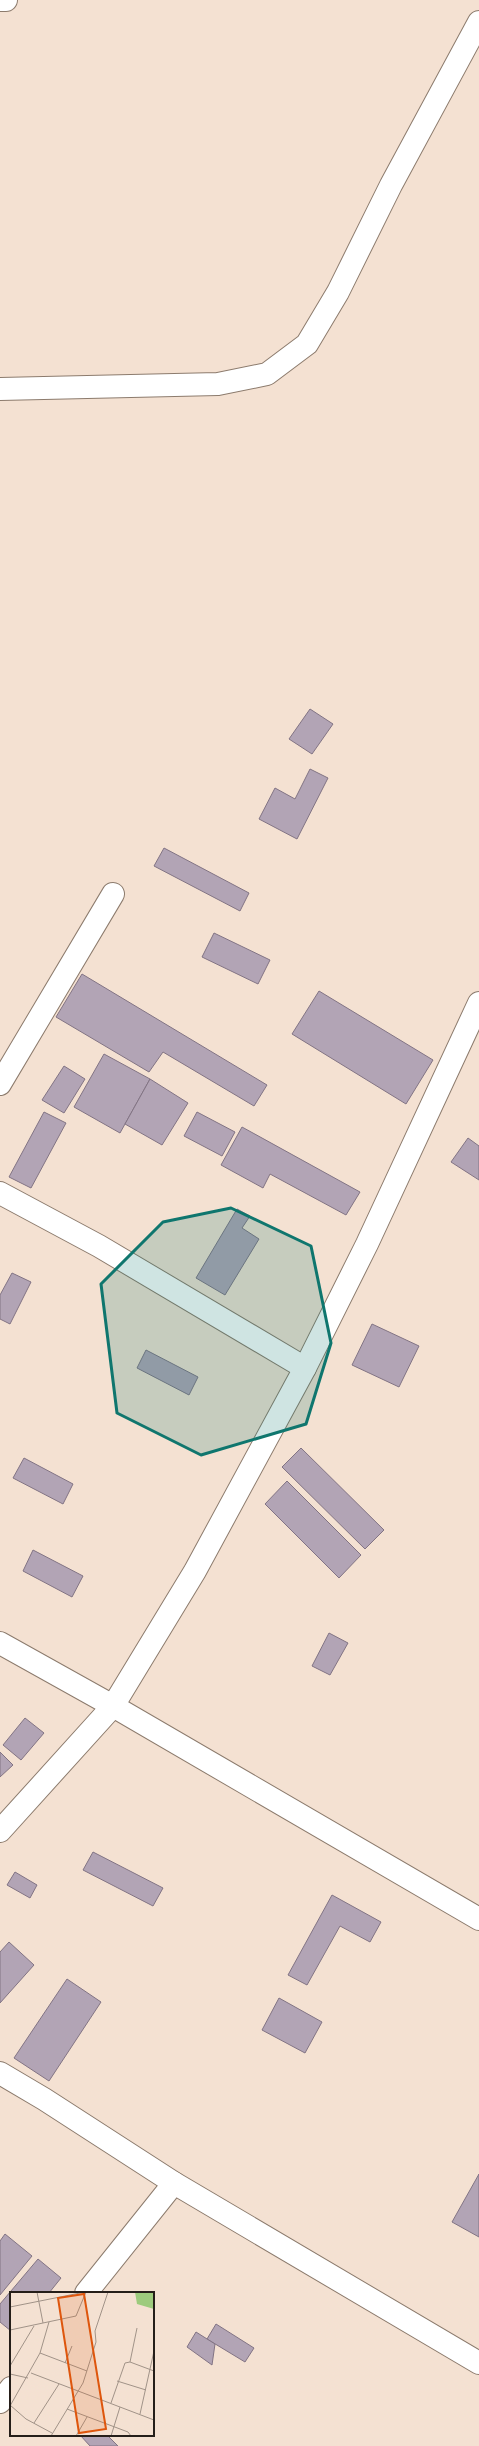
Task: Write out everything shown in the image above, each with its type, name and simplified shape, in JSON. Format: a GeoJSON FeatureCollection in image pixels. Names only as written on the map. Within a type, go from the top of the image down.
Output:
{"type":"FeatureCollection","features":[{"type":"Feature","properties":{"kind":"street"},"geometry":{"type":"LineString","coordinates":[[0,0],[6,0]]}},
{"type":"Feature","properties":{"kind":"street"},"geometry":{"type":"LineString","coordinates":[[0,389],[218,384],[267,374],[307,344],[338,292],[391,185],[479,22]]}},
{"type":"Feature","properties":{"kind":"street"},"geometry":{"type":"LineString","coordinates":[[0,1084],[113,894]]}},
{"type":"Feature","properties":{"kind":"street"},"geometry":{"type":"LineString","coordinates":[[0,1831],[113,1706],[195,1571],[305,1368],[367,1244],[479,1003]]}},
{"type":"Feature","properties":{"kind":"street"},"geometry":{"type":"LineString","coordinates":[[0,1193],[99,1246],[305,1368]]}},
{"type":"Feature","properties":{"kind":"street"},"geometry":{"type":"LineString","coordinates":[[0,1643],[113,1706],[479,1919]]}},
{"type":"Feature","properties":{"kind":"street"},"geometry":{"type":"LineString","coordinates":[[0,2073],[44,2099],[174,2183],[479,2363]]}},
{"type":"Feature","properties":{"kind":"street"},"geometry":{"type":"LineString","coordinates":[[87,2292],[174,2183]]}},
{"type":"Feature","properties":{"kind":"street"},"geometry":{"type":"LineString","coordinates":[[0,2402],[10,2389]]}},
{"type":"Feature","properties":{"kind":"highlighted area"},"geometry":{"type":"Polygon","coordinates":[[[231,1208],[311,1246],[331,1343],[306,1424],[201,1455],[117,1413],[101,1284],[163,1222],[231,1208]]]}},
{"type":"Feature","properties":{"kind":"building"},"geometry":{"type":"Polygon","coordinates":[[[310,709],[333,724],[312,754],[289,739],[310,709]]]}},
{"type":"Feature","properties":{"kind":"building"},"geometry":{"type":"Polygon","coordinates":[[[310,769],[328,778],[297,839],[259,819],[275,788],[295,799],[310,769]]]}},
{"type":"Feature","properties":{"kind":"building"},"geometry":{"type":"Polygon","coordinates":[[[164,848],[249,893],[240,911],[154,866],[164,848]]]}},
{"type":"Feature","properties":{"kind":"building"},"geometry":{"type":"Polygon","coordinates":[[[214,933],[270,960],[258,984],[202,957],[214,933]]]}},
{"type":"Feature","properties":{"kind":"building"},"geometry":{"type":"Polygon","coordinates":[[[82,974],[267,1085],[254,1106],[163,1052],[149,1072],[56,1017],[82,974]]]}},
{"type":"Feature","properties":{"kind":"building"},"geometry":{"type":"Polygon","coordinates":[[[319,991],[433,1060],[406,1104],[292,1034],[319,991]]]}},
{"type":"Feature","properties":{"kind":"building"},"geometry":{"type":"Polygon","coordinates":[[[104,1054],[150,1079],[120,1133],[74,1107],[104,1054]]]}},
{"type":"Feature","properties":{"kind":"building"},"geometry":{"type":"Polygon","coordinates":[[[64,1066],[85,1079],[64,1113],[42,1100],[64,1066]]]}},
{"type":"Feature","properties":{"kind":"building"},"geometry":{"type":"Polygon","coordinates":[[[150,1079],[188,1103],[162,1145],[125,1124],[150,1079]]]}},
{"type":"Feature","properties":{"kind":"building"},"geometry":{"type":"Polygon","coordinates":[[[44,1112],[66,1123],[31,1188],[9,1177],[44,1112]]]}},
{"type":"Feature","properties":{"kind":"building"},"geometry":{"type":"Polygon","coordinates":[[[197,1112],[235,1132],[222,1156],[184,1136],[197,1112]]]}},
{"type":"Feature","properties":{"kind":"building"},"geometry":{"type":"Polygon","coordinates":[[[242,1127],[360,1192],[346,1215],[270,1174],[263,1188],[221,1165],[242,1127]]]}},
{"type":"Feature","properties":{"kind":"building"},"geometry":{"type":"Polygon","coordinates":[[[468,1138],[479,1146],[479,1180],[451,1162],[468,1138]]]}},
{"type":"Feature","properties":{"kind":"building"},"geometry":{"type":"Polygon","coordinates":[[[237,1209],[250,1216],[242,1228],[259,1239],[225,1295],[196,1278],[237,1209]]]}},
{"type":"Feature","properties":{"kind":"building"},"geometry":{"type":"Polygon","coordinates":[[[12,1273],[31,1282],[10,1324],[0,1319],[0,1295],[12,1273]]]}},
{"type":"Feature","properties":{"kind":"building"},"geometry":{"type":"Polygon","coordinates":[[[372,1324],[419,1346],[399,1387],[352,1365],[372,1324]]]}},
{"type":"Feature","properties":{"kind":"building"},"geometry":{"type":"Polygon","coordinates":[[[146,1350],[198,1377],[189,1395],[137,1368],[146,1350]]]}},
{"type":"Feature","properties":{"kind":"building"},"geometry":{"type":"Polygon","coordinates":[[[301,1448],[384,1530],[365,1549],[282,1467],[301,1448]]]}},
{"type":"Feature","properties":{"kind":"building"},"geometry":{"type":"Polygon","coordinates":[[[24,1458],[73,1484],[63,1504],[13,1478],[24,1458]]]}},
{"type":"Feature","properties":{"kind":"building"},"geometry":{"type":"Polygon","coordinates":[[[287,1481],[361,1555],[339,1578],[265,1504],[287,1481]]]}},
{"type":"Feature","properties":{"kind":"building"},"geometry":{"type":"Polygon","coordinates":[[[33,1550],[83,1576],[72,1597],[23,1571],[33,1550]]]}},
{"type":"Feature","properties":{"kind":"building"},"geometry":{"type":"Polygon","coordinates":[[[329,1633],[348,1643],[330,1675],[312,1666],[329,1633]]]}},
{"type":"Feature","properties":{"kind":"building"},"geometry":{"type":"Polygon","coordinates":[[[25,1718],[44,1733],[21,1760],[3,1745],[25,1718]]]}},
{"type":"Feature","properties":{"kind":"building"},"geometry":{"type":"Polygon","coordinates":[[[0,1752],[13,1765],[0,1777],[0,1752]]]}},
{"type":"Feature","properties":{"kind":"building"},"geometry":{"type":"Polygon","coordinates":[[[93,1852],[163,1888],[153,1906],[83,1870],[93,1852]]]}},
{"type":"Feature","properties":{"kind":"building"},"geometry":{"type":"Polygon","coordinates":[[[15,1872],[37,1885],[30,1898],[7,1885],[15,1872]]]}},
{"type":"Feature","properties":{"kind":"building"},"geometry":{"type":"Polygon","coordinates":[[[332,1895],[381,1922],[370,1942],[340,1926],[307,1985],[288,1975],[332,1895]]]}},
{"type":"Feature","properties":{"kind":"building"},"geometry":{"type":"Polygon","coordinates":[[[9,1942],[34,1965],[0,2003],[0,1952],[9,1942]]]}},
{"type":"Feature","properties":{"kind":"building"},"geometry":{"type":"Polygon","coordinates":[[[67,1979],[101,2002],[49,2081],[14,2058],[67,1979]]]}},
{"type":"Feature","properties":{"kind":"building"},"geometry":{"type":"Polygon","coordinates":[[[279,1998],[322,2022],[305,2053],[262,2030],[279,1998]]]}},
{"type":"Feature","properties":{"kind":"building"},"geometry":{"type":"Polygon","coordinates":[[[479,2174],[479,2237],[452,2222],[479,2174]]]}},
{"type":"Feature","properties":{"kind":"building"},"geometry":{"type":"Polygon","coordinates":[[[5,2234],[32,2256],[0,2295],[0,2241],[5,2234]]]}},
{"type":"Feature","properties":{"kind":"building"},"geometry":{"type":"Polygon","coordinates":[[[38,2259],[61,2278],[50,2292],[10,2292],[38,2259]]]}},
{"type":"Feature","properties":{"kind":"building"},"geometry":{"type":"Polygon","coordinates":[[[10,2292],[10,2330],[0,2322],[0,2304],[10,2292]]]}},
{"type":"Feature","properties":{"kind":"building"},"geometry":{"type":"Polygon","coordinates":[[[216,2324],[254,2348],[245,2362],[207,2339],[216,2324]]]}},
{"type":"Feature","properties":{"kind":"building"},"geometry":{"type":"Polygon","coordinates":[[[196,2332],[215,2344],[212,2365],[187,2347],[196,2332]]]}},
{"type":"Feature","properties":{"kind":"building"},"geometry":{"type":"Polygon","coordinates":[[[81,2436],[108,2436],[118,2446],[90,2446],[81,2436]]]}}]}
